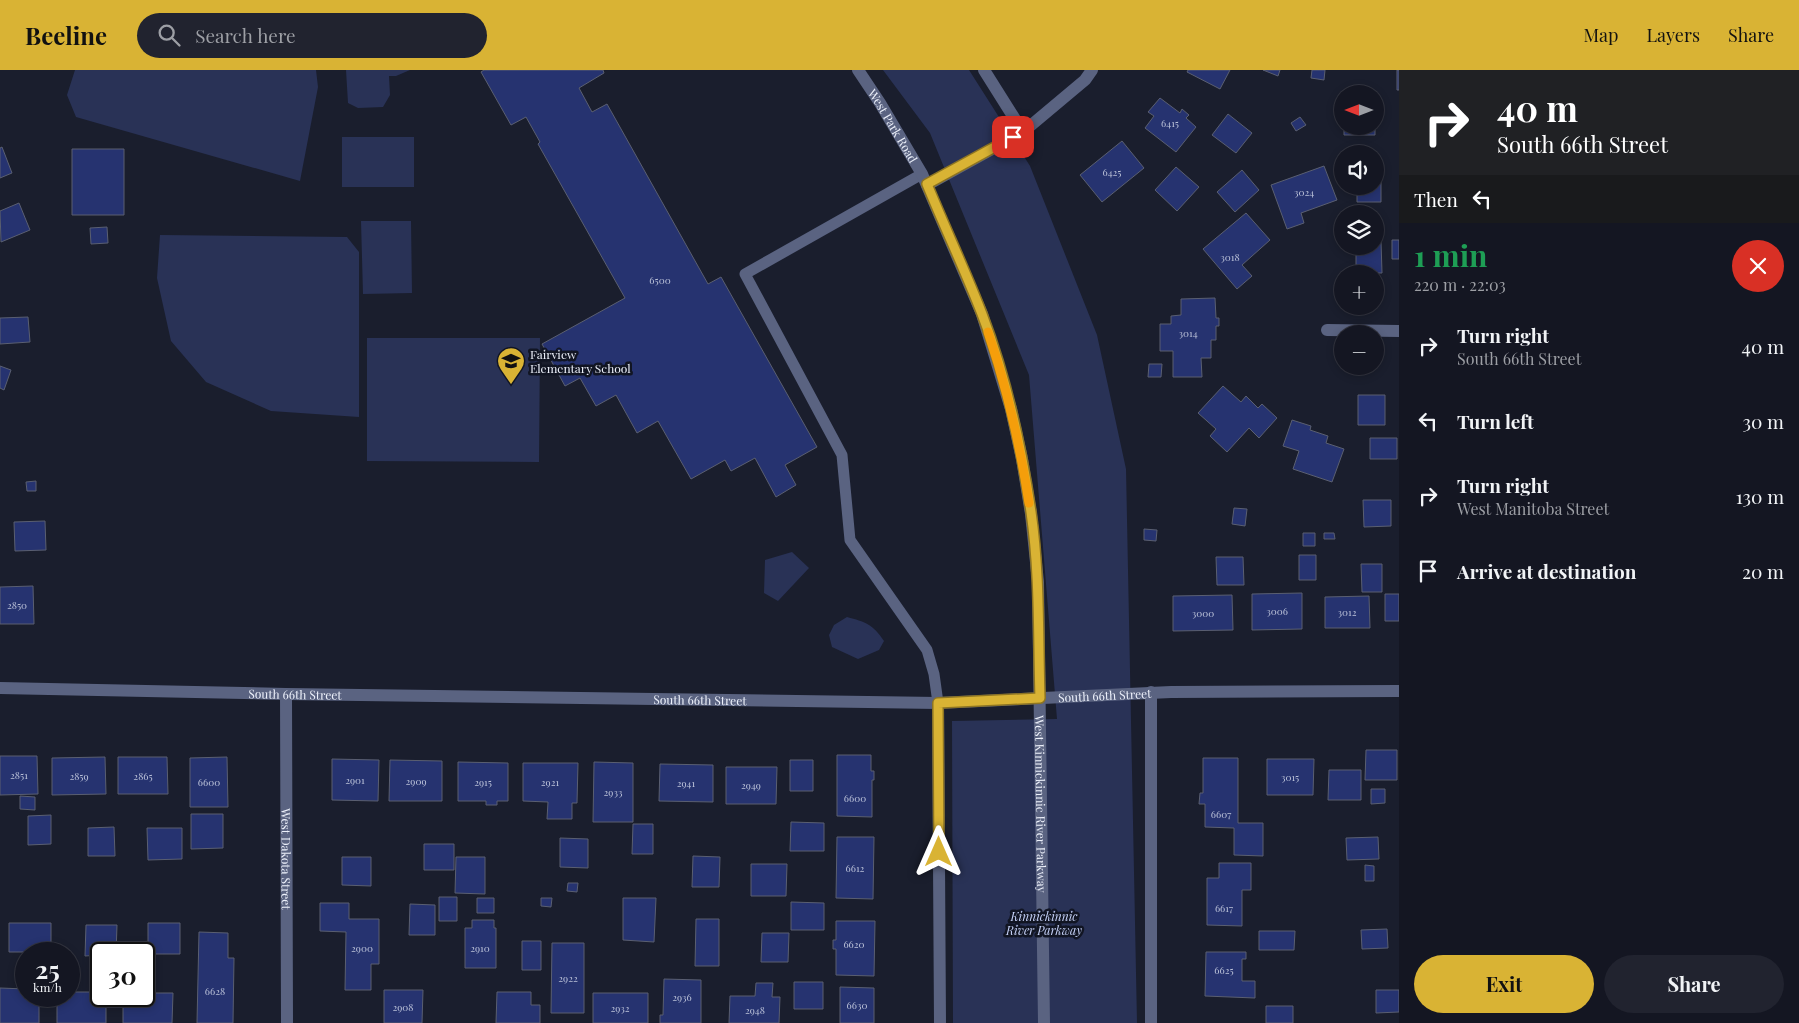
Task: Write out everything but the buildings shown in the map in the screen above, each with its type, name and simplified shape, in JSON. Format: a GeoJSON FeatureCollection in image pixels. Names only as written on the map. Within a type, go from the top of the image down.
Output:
{"type":"FeatureCollection","features":[{"type":"Feature","properties":{"kind":"street","name":"West Park Road"},"geometry":{"type":"LineString","coordinates":[[858,70],[880,103],[924,179]]}},
{"type":"Feature","properties":{"kind":"street"},"geometry":{"type":"LineString","coordinates":[[984,70],[1023,132]]}},
{"type":"Feature","properties":{"kind":"street"},"geometry":{"type":"LineString","coordinates":[[924,179],[1023,132],[1085,80],[1092,70]]}},
{"type":"Feature","properties":{"kind":"street","name":"West Kinnickinnic River Parkway"},"geometry":{"type":"LineString","coordinates":[[924,179],[982,314],[1002,376],[1020,451],[1031,514],[1038,582],[1044,1023]]}},
{"type":"Feature","properties":{"kind":"street"},"geometry":{"type":"LineString","coordinates":[[1327,330],[1399,331]]}},
{"type":"Feature","properties":{"kind":"street","name":"South 66th Street"},"geometry":{"type":"LineString","coordinates":[[0,688],[938,703],[1151,692],[1399,691]]}},
{"type":"Feature","properties":{"kind":"street"},"geometry":{"type":"LineString","coordinates":[[1151,692],[1151,1023]]}},
{"type":"Feature","properties":{"kind":"street","name":"West Dakota Street"},"geometry":{"type":"LineString","coordinates":[[286,694],[288,1023]]}},
{"type":"Feature","properties":{"kind":"street"},"geometry":{"type":"LineString","coordinates":[[938,703],[940,1023]]}},
{"type":"Feature","properties":{"kind":"lane"},"geometry":{"type":"LineString","coordinates":[[924,179],[745,274],[842,455],[850,540],[928,650],[938,703]]}},
{"type":"Feature","properties":{"kind":"green space"},"geometry":{"type":"Polygon","coordinates":[[[75,70],[316,70],[318,87],[300,181],[76,117],[67,95],[75,70]]]}},
{"type":"Feature","properties":{"kind":"green space"},"geometry":{"type":"Polygon","coordinates":[[[346,70],[410,70],[396,76],[389,76],[390,95],[383,107],[358,108],[348,103],[346,70]]]}},
{"type":"Feature","properties":{"kind":"green space","name":"Kinnickinnic River Parkway"},"geometry":{"type":"Polygon","coordinates":[[[883,70],[969,70],[1030,166],[1097,335],[1126,469],[1137,1023],[953,1023],[952,721],[1057,719],[1029,375],[930,133],[883,70]]]}},
{"type":"Feature","properties":{"kind":"green space"},"geometry":{"type":"Polygon","coordinates":[[[342,137],[414,137],[414,187],[342,187],[342,137]]]}},
{"type":"Feature","properties":{"kind":"green space"},"geometry":{"type":"Polygon","coordinates":[[[361,221],[411,221],[412,293],[363,294],[361,221]]]}},
{"type":"Feature","properties":{"kind":"green space"},"geometry":{"type":"Polygon","coordinates":[[[160,235],[347,237],[359,252],[359,417],[271,411],[206,382],[171,341],[157,278],[160,235]]]}},
{"type":"Feature","properties":{"kind":"green space"},"geometry":{"type":"Polygon","coordinates":[[[367,338],[540,338],[539,462],[367,461],[367,338]]]}},
{"type":"Feature","properties":{"kind":"green space"},"geometry":{"type":"Polygon","coordinates":[[[792,552],[809,568],[778,601],[764,593],[765,560],[792,552]]]}},
{"type":"Feature","properties":{"kind":"green space"},"geometry":{"type":"Polygon","coordinates":[[[847,617],[864,622],[876,631],[884,641],[879,650],[858,659],[832,647],[829,635],[834,625],[847,617]]]}},
{"type":"Feature","properties":{"kind":"slow traffic"},"geometry":{"type":"LineString","coordinates":[[988,332],[1011,409],[1029,503]]}},
{"type":"Feature","properties":{"kind":"place","name":"Fairview Elementary School"},"geometry":{"type":"Point","coordinates":[511,385]}},
{"type":"Feature","properties":{"kind":"route"},"geometry":{"type":"LineString","coordinates":[[939,852],[938,703],[1040,698],[1038,582],[1031,514],[1022,459],[1011,409],[982,314],[927,184],[1013,137]]}}]}
